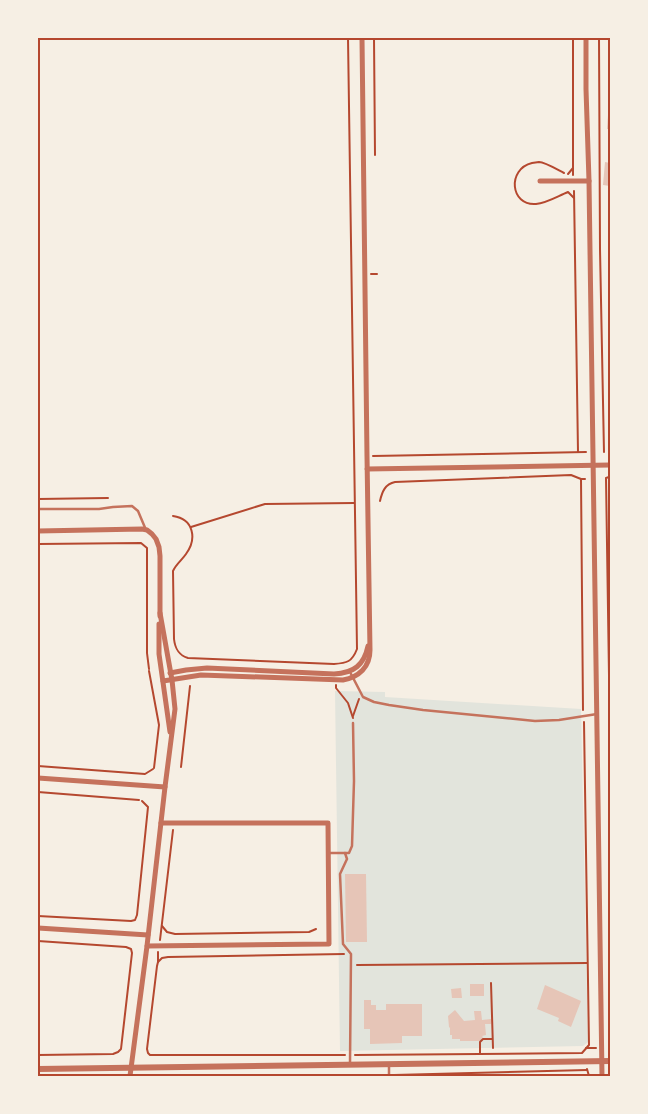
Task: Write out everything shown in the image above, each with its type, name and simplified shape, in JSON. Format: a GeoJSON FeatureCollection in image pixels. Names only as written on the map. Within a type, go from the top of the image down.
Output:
{"type":"FeatureCollection","features":[{"type":"Feature","properties":{"kind":"street"},"geometry":{"type":"LineString","coordinates":[[163,681],[206,675],[346,680],[359,674],[367,665],[370,657],[362,38]]}},
{"type":"Feature","properties":{"kind":"street"},"geometry":{"type":"LineString","coordinates":[[586,38],[602,1076]]}},
{"type":"Feature","properties":{"kind":"street"},"geometry":{"type":"LineString","coordinates":[[540,181],[589,181]]}},
{"type":"Feature","properties":{"kind":"street"},"geometry":{"type":"LineString","coordinates":[[367,469],[610,465]]}},
{"type":"Feature","properties":{"kind":"street"},"geometry":{"type":"LineString","coordinates":[[38,531],[146,530],[160,540],[158,649],[169,719],[170,742]]}},
{"type":"Feature","properties":{"kind":"street"},"geometry":{"type":"LineString","coordinates":[[130,1076],[170,742],[176,708],[160,613]]}},
{"type":"Feature","properties":{"kind":"street"},"geometry":{"type":"LineString","coordinates":[[163,681],[171,672],[207,668],[334,674],[350,672],[361,663],[368,648],[370,630]]}},
{"type":"Feature","properties":{"kind":"street"},"geometry":{"type":"LineString","coordinates":[[158,649],[167,649]]}},
{"type":"Feature","properties":{"kind":"street"},"geometry":{"type":"LineString","coordinates":[[159,657],[168,656]]}},
{"type":"Feature","properties":{"kind":"street"},"geometry":{"type":"LineString","coordinates":[[38,778],[165,787]]}},
{"type":"Feature","properties":{"kind":"street"},"geometry":{"type":"LineString","coordinates":[[146,946],[329,944],[328,822],[161,823]]}},
{"type":"Feature","properties":{"kind":"street"},"geometry":{"type":"LineString","coordinates":[[38,928],[148,935]]}},
{"type":"Feature","properties":{"kind":"street"},"geometry":{"type":"LineString","coordinates":[[38,1069],[610,1061]]}},
{"type":"Feature","properties":{"kind":"lane"},"geometry":{"type":"LineString","coordinates":[[38,509],[99,509],[113,506],[132,506],[138,511],[146,530]]}},
{"type":"Feature","properties":{"kind":"lane"},"geometry":{"type":"LineString","coordinates":[[350,672],[361,694],[366,699],[414,709],[528,720],[550,720],[597,714]]}},
{"type":"Feature","properties":{"kind":"lane"},"geometry":{"type":"LineString","coordinates":[[328,854],[349,853],[352,846],[353,723]]}},
{"type":"Feature","properties":{"kind":"lane"},"geometry":{"type":"LineString","coordinates":[[345,853],[347,858],[340,874],[343,944],[351,954],[350,1065]]}},
{"type":"Feature","properties":{"kind":"lane"},"geometry":{"type":"LineString","coordinates":[[389,1064],[389,1076]]}},
{"type":"Feature","properties":{"kind":"path"},"geometry":{"type":"LineString","coordinates":[[174,516],[184,520],[191,527],[192,541],[186,555],[173,570],[174,639],[175,647],[180,654],[188,658],[339,664],[351,660],[357,649],[348,38]]}},
{"type":"Feature","properties":{"kind":"path"},"geometry":{"type":"LineString","coordinates":[[374,38],[376,155]]}},
{"type":"Feature","properties":{"kind":"path"},"geometry":{"type":"LineString","coordinates":[[573,38],[573,175]]}},
{"type":"Feature","properties":{"kind":"path"},"geometry":{"type":"LineString","coordinates":[[600,38],[600,249],[604,452],[610,452]]}},
{"type":"Feature","properties":{"kind":"path"},"geometry":{"type":"LineString","coordinates":[[573,168],[567,174],[539,162],[526,164],[514,181],[515,192],[527,203],[535,204],[568,192],[574,198]]}},
{"type":"Feature","properties":{"kind":"path"},"geometry":{"type":"LineString","coordinates":[[366,456],[578,452],[574,191]]}},
{"type":"Feature","properties":{"kind":"path"},"geometry":{"type":"LineString","coordinates":[[174,823],[146,1049],[150,1055],[582,1052],[589,1045],[581,479],[571,475],[404,481],[390,483],[382,492],[380,501]]}},
{"type":"Feature","properties":{"kind":"path"},"geometry":{"type":"LineString","coordinates":[[610,477],[606,478],[610,741]]}},
{"type":"Feature","properties":{"kind":"path"},"geometry":{"type":"LineString","coordinates":[[38,499],[108,498]]}},
{"type":"Feature","properties":{"kind":"path"},"geometry":{"type":"LineString","coordinates":[[191,527],[265,504],[354,503]]}},
{"type":"Feature","properties":{"kind":"path"},"geometry":{"type":"LineString","coordinates":[[38,544],[141,543],[147,548],[147,653],[159,725],[153,768],[145,774],[38,766]]}},
{"type":"Feature","properties":{"kind":"path"},"geometry":{"type":"LineString","coordinates":[[336,680],[336,688],[348,703],[353,723]]}},
{"type":"Feature","properties":{"kind":"path"},"geometry":{"type":"LineString","coordinates":[[181,767],[190,686]]}},
{"type":"Feature","properties":{"kind":"path"},"geometry":{"type":"LineString","coordinates":[[353,719],[361,694]]}},
{"type":"Feature","properties":{"kind":"path"},"geometry":{"type":"LineString","coordinates":[[38,792],[140,800],[148,807],[135,920],[131,922],[38,916]]}},
{"type":"Feature","properties":{"kind":"path"},"geometry":{"type":"LineString","coordinates":[[162,924],[167,932],[175,934],[309,932],[316,929]]}},
{"type":"Feature","properties":{"kind":"path"},"geometry":{"type":"LineString","coordinates":[[38,941],[126,947],[131,949],[132,953],[121,1048],[119,1051],[114,1054],[38,1055]]}},
{"type":"Feature","properties":{"kind":"path"},"geometry":{"type":"LineString","coordinates":[[158,962],[168,956],[351,954]]}},
{"type":"Feature","properties":{"kind":"path"},"geometry":{"type":"LineString","coordinates":[[351,965],[587,963]]}},
{"type":"Feature","properties":{"kind":"path"},"geometry":{"type":"LineString","coordinates":[[491,983],[494,1048]]}},
{"type":"Feature","properties":{"kind":"path"},"geometry":{"type":"LineString","coordinates":[[480,1054],[480,1042],[483,1039],[493,1038]]}},
{"type":"Feature","properties":{"kind":"path"},"geometry":{"type":"LineString","coordinates":[[338,1076],[404,1076],[586,1070],[589,1076]]}},
{"type":"Feature","properties":{"kind":"shaded area"},"geometry":{"type":"Polygon","coordinates":[[[335,691],[385,692],[385,697],[581,709],[588,1042],[583,1046],[340,1051],[335,691]]]}},
{"type":"Feature","properties":{"kind":"shaded area"},"geometry":{"type":"Polygon","coordinates":[[[520,1073],[521,1076],[396,1076],[520,1073]]]}},
{"type":"Feature","properties":{"kind":"building"},"geometry":{"type":"Polygon","coordinates":[[[608,115],[610,115],[610,129],[607,129],[608,115]]]}},
{"type":"Feature","properties":{"kind":"building"},"geometry":{"type":"Polygon","coordinates":[[[605,162],[610,163],[610,186],[603,185],[605,162]]]}},
{"type":"Feature","properties":{"kind":"building"},"geometry":{"type":"Polygon","coordinates":[[[345,874],[366,874],[367,942],[346,942],[345,874]]]}},
{"type":"Feature","properties":{"kind":"building"},"geometry":{"type":"Polygon","coordinates":[[[470,984],[484,984],[484,996],[470,996],[470,984]]]}},
{"type":"Feature","properties":{"kind":"building"},"geometry":{"type":"Polygon","coordinates":[[[545,985],[581,1001],[571,1027],[558,1021],[559,1018],[537,1009],[545,985]]]}},
{"type":"Feature","properties":{"kind":"building"},"geometry":{"type":"Polygon","coordinates":[[[461,988],[462,998],[452,998],[451,989],[461,988]]]}},
{"type":"Feature","properties":{"kind":"building"},"geometry":{"type":"Polygon","coordinates":[[[364,1000],[371,1000],[371,1005],[376,1005],[376,1010],[386,1010],[386,1004],[422,1004],[422,1036],[402,1036],[402,1043],[370,1044],[370,1029],[364,1029],[364,1000]]]}},
{"type":"Feature","properties":{"kind":"building"},"geometry":{"type":"Polygon","coordinates":[[[455,1010],[464,1021],[475,1020],[474,1011],[481,1011],[482,1020],[491,1019],[491,1024],[485,1024],[486,1035],[482,1036],[480,1041],[452,1039],[448,1016],[455,1010]]]}}]}
